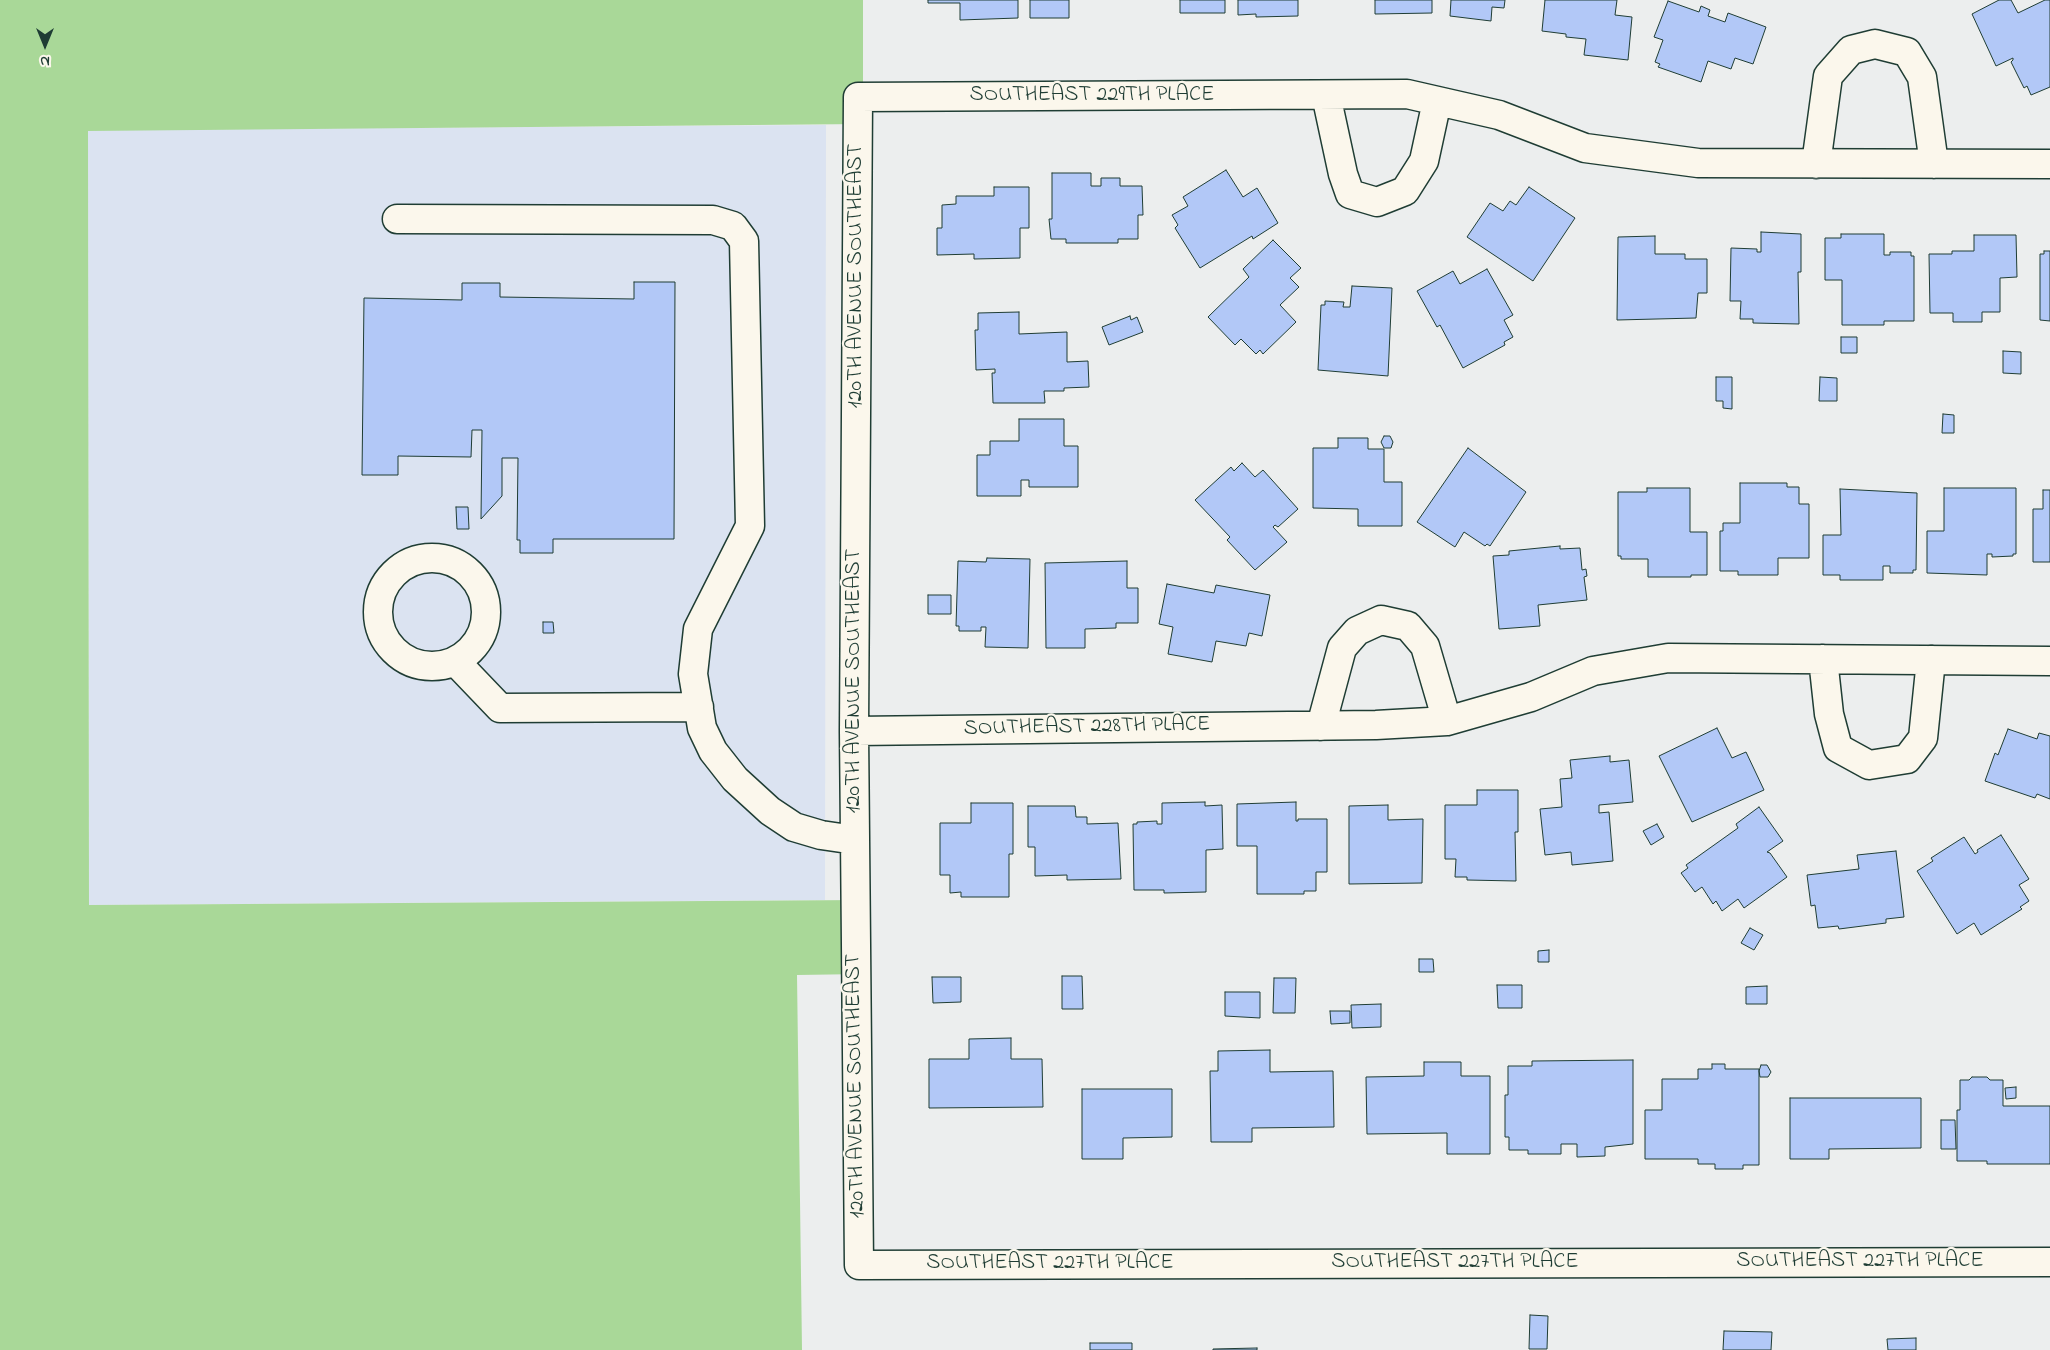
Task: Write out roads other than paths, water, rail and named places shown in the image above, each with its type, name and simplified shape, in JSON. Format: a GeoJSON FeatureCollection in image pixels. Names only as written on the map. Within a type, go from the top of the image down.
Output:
{"type":"FeatureCollection","features":[{"type":"Feature","properties":{"kind":"street"},"geometry":{"type":"LineString","coordinates":[[1816,164],[1828,76],[1851,50],[1875,44],[1908,52],[1922,78],[1934,164]]}},
{"type":"Feature","properties":{"kind":"street","name":"SOUTHEAST 229TH PLACE"},"geometry":{"type":"LineString","coordinates":[[858,97],[1407,94],[1499,115],[1585,148],[1698,163],[2050,164]]}},
{"type":"Feature","properties":{"kind":"street"},"geometry":{"type":"LineString","coordinates":[[1326,95],[1342,174],[1350,194],[1377,202],[1405,191],[1424,160],[1436,101]]}},
{"type":"Feature","properties":{"kind":"street","name":"120TH AVENUE SOUTHEAST"},"geometry":{"type":"LineString","coordinates":[[858,97],[854,731],[859,1265]]}},
{"type":"Feature","properties":{"kind":"street"},"geometry":{"type":"LineString","coordinates":[[397,219],[713,220],[733,226],[744,241],[750,526],[698,629],[694,674],[702,728],[713,751],[735,778],[770,811],[794,827],[855,840]]}},
{"type":"Feature","properties":{"kind":"street"},"geometry":{"type":"LineString","coordinates":[[1321,726],[1342,648],[1357,631],[1381,620],[1408,626],[1425,646],[1447,721]]}},
{"type":"Feature","properties":{"kind":"street","name":"SOUTHEAST 228TH PLACE"},"geometry":{"type":"LineString","coordinates":[[854,731],[1321,726],[1447,721],[1531,697],[1593,671],[1668,658],[2050,661]]}},
{"type":"Feature","properties":{"kind":"street"},"geometry":{"type":"LineString","coordinates":[[1823,659],[1829,714],[1838,748],[1869,765],[1907,759],[1923,738],[1931,660]]}},
{"type":"Feature","properties":{"kind":"street"},"geometry":{"type":"LineString","coordinates":[[455,662],[500,708],[699,707]]}},
{"type":"Feature","properties":{"kind":"street","name":"SOUTHEAST 227TH PLACE"},"geometry":{"type":"LineString","coordinates":[[859,1265],[2050,1262]]}}]}
